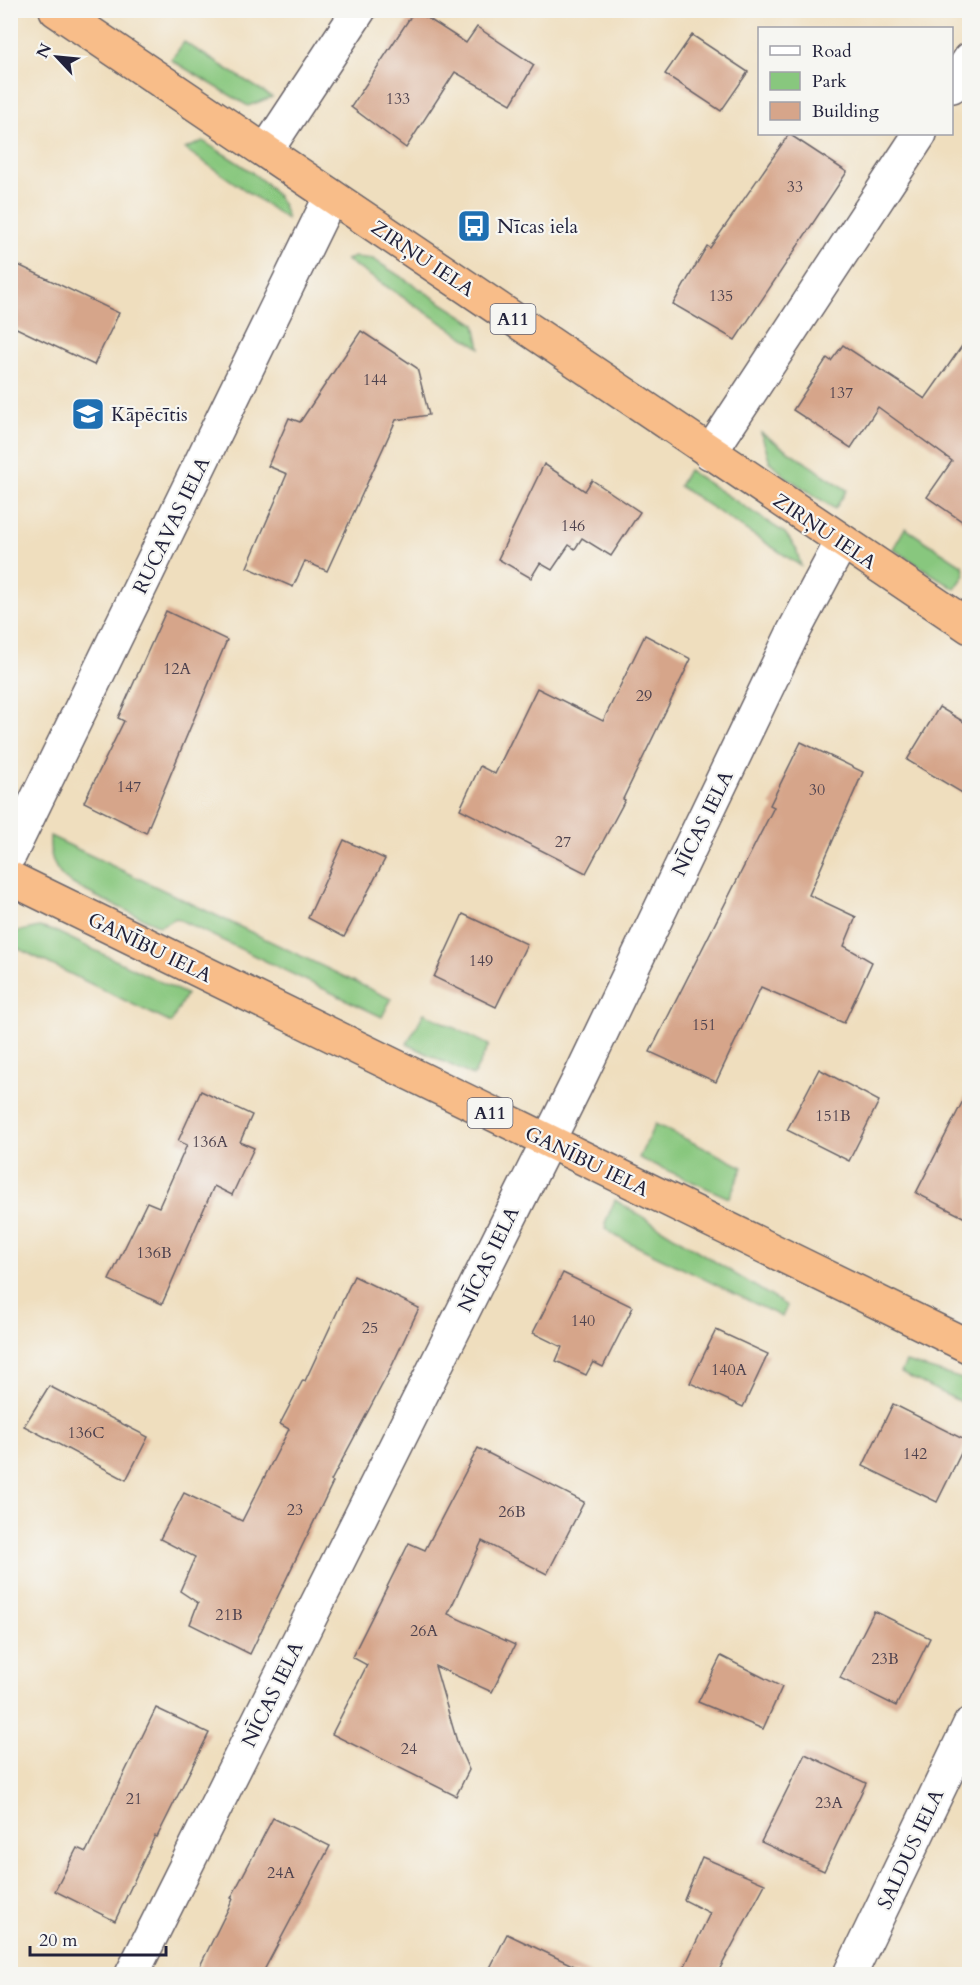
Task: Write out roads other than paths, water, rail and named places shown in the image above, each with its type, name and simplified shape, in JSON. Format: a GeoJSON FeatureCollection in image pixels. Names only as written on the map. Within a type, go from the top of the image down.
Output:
{"type":"FeatureCollection","features":[{"type":"Feature","properties":{"kind":"highway","name":"ZIRŅU IELA"},"geometry":{"type":"LineString","coordinates":[[56,10],[841,543],[969,627]]}},
{"type":"Feature","properties":{"kind":"highway","name":"GANĪBU IELA"},"geometry":{"type":"LineString","coordinates":[[10,878],[969,1347]]}},
{"type":"Feature","properties":{"kind":"street"},"geometry":{"type":"LineString","coordinates":[[266,151],[359,10]]}},
{"type":"Feature","properties":{"kind":"street"},"geometry":{"type":"LineString","coordinates":[[953,83],[969,59]]}},
{"type":"Feature","properties":{"kind":"street"},"geometry":{"type":"LineString","coordinates":[[710,453],[919,135]]}},
{"type":"Feature","properties":{"kind":"street","name":"RUCAVAS IELA"},"geometry":{"type":"LineString","coordinates":[[10,854],[331,196]]}},
{"type":"Feature","properties":{"kind":"street","name":"NĪCAS IELA"},"geometry":{"type":"LineString","coordinates":[[132,1974],[547,1141],[794,631],[841,543]]}},
{"type":"Feature","properties":{"kind":"street","name":"SALDUS IELA"},"geometry":{"type":"LineString","coordinates":[[850,1974],[969,1724]]}},
{"type":"Feature","properties":{"kind":"place","name":"Nīcas iela"},"geometry":{"type":"Point","coordinates":[474,226]}},
{"type":"Feature","properties":{"kind":"place","name":"Kāpēcītis"},"geometry":{"type":"Point","coordinates":[88,414]}}]}
